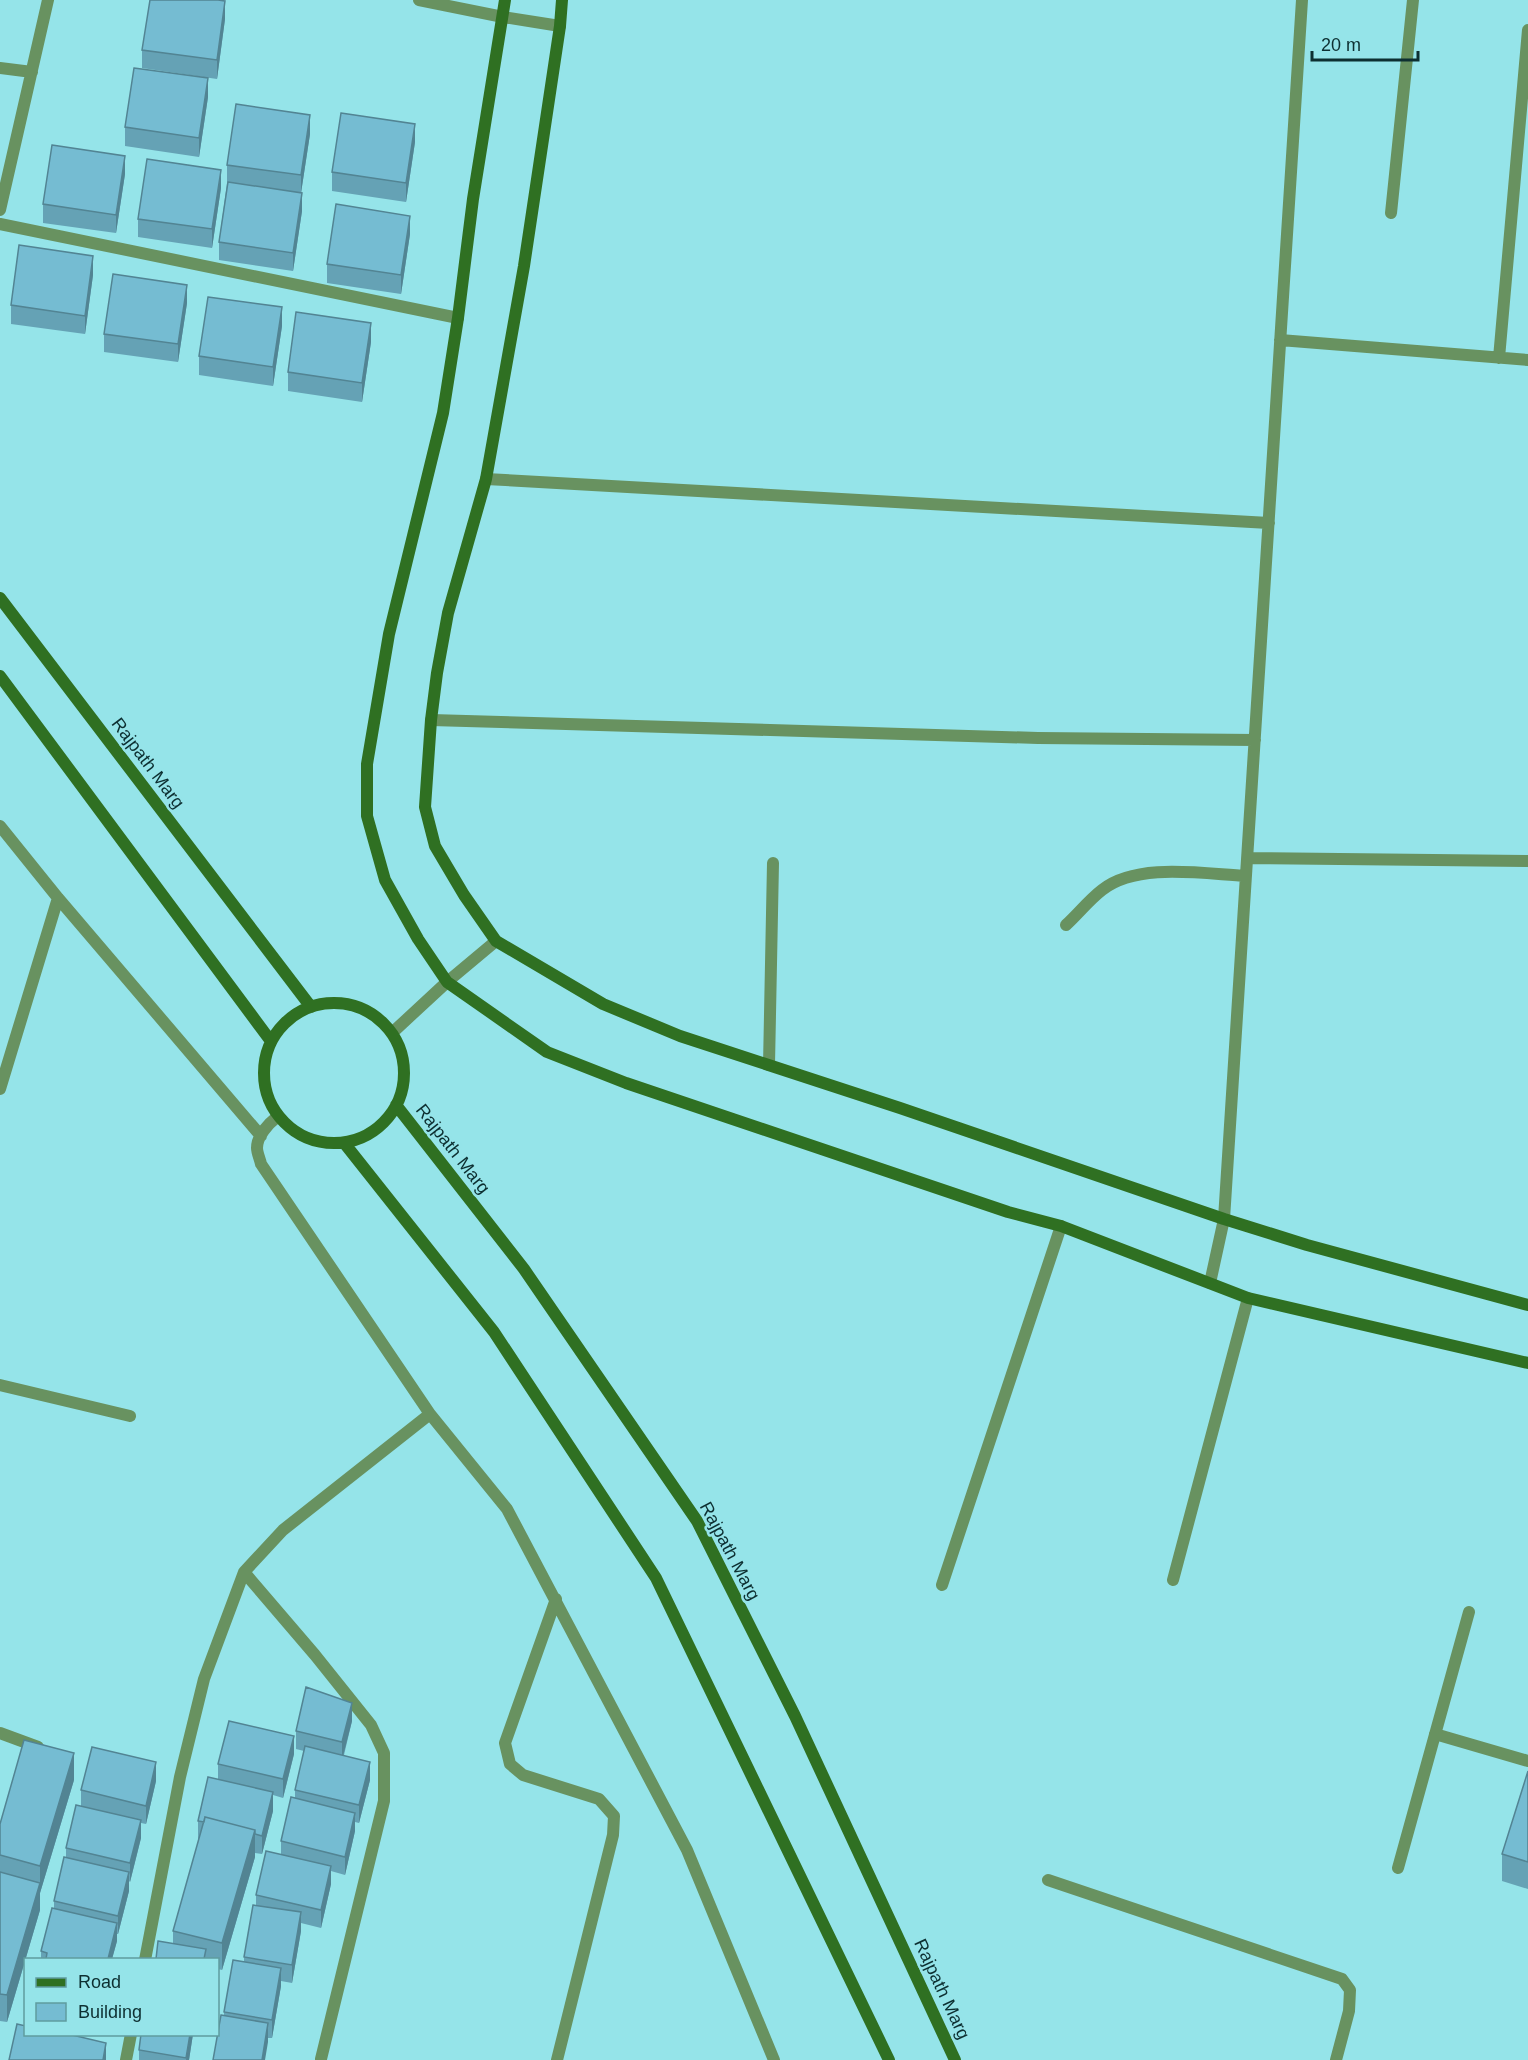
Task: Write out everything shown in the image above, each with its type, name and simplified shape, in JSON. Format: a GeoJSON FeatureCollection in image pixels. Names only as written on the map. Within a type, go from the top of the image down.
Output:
{"type":"FeatureCollection","features":[{"type":"Feature","properties":{"kind":"street"},"geometry":{"type":"LineString","coordinates":[[0,210],[48,0]]}},
{"type":"Feature","properties":{"kind":"street"},"geometry":{"type":"LineString","coordinates":[[419,0],[560,26]]}},
{"type":"Feature","properties":{"kind":"street"},"geometry":{"type":"LineString","coordinates":[[505,0],[473,200],[443,413],[389,634],[367,765],[367,816],[385,880],[418,939],[447,982],[546,1052],[626,1083],[1008,1212],[1061,1226],[1248,1298],[1528,1363]]}},
{"type":"Feature","properties":{"kind":"street"},"geometry":{"type":"LineString","coordinates":[[562,0],[524,266],[486,479],[448,613],[431,720],[425,807],[435,846],[464,895],[496,941],[603,1004],[680,1036],[1224,1219],[1306,1245],[1528,1305]]}},
{"type":"Feature","properties":{"kind":"street"},"geometry":{"type":"LineString","coordinates":[[1210,1283],[1224,1219],[1302,0]]}},
{"type":"Feature","properties":{"kind":"street"},"geometry":{"type":"LineString","coordinates":[[1391,213],[1413,0]]}},
{"type":"Feature","properties":{"kind":"street"},"geometry":{"type":"LineString","coordinates":[[1499,358],[1524,124],[1528,30]]}},
{"type":"Feature","properties":{"kind":"street"},"geometry":{"type":"LineString","coordinates":[[0,68],[32,72]]}},
{"type":"Feature","properties":{"kind":"street"},"geometry":{"type":"LineString","coordinates":[[0,224],[458,318]]}},
{"type":"Feature","properties":{"kind":"street"},"geometry":{"type":"LineString","coordinates":[[1280,340],[1528,360]]}},
{"type":"Feature","properties":{"kind":"street"},"geometry":{"type":"LineString","coordinates":[[486,479],[1269,524]]}},
{"type":"Feature","properties":{"kind":"street","name":"Rajpath Marg"},"geometry":{"type":"LineString","coordinates":[[0,598],[311,1007]]}},
{"type":"Feature","properties":{"kind":"street"},"geometry":{"type":"LineString","coordinates":[[0,676],[270,1040]]}},
{"type":"Feature","properties":{"kind":"street"},"geometry":{"type":"LineString","coordinates":[[431,720],[1038,738],[1255,740]]}},
{"type":"Feature","properties":{"kind":"street"},"geometry":{"type":"LineString","coordinates":[[0,826],[58,898],[261,1136]]}},
{"type":"Feature","properties":{"kind":"street"},"geometry":{"type":"LineString","coordinates":[[1248,858],[1528,861]]}},
{"type":"Feature","properties":{"kind":"street"},"geometry":{"type":"LineString","coordinates":[[769,1065],[773,862]]}},
{"type":"Feature","properties":{"kind":"street"},"geometry":{"type":"LineString","coordinates":[[1066,925],[1103,889],[1124,878],[1152,872],[1246,876]]}},
{"type":"Feature","properties":{"kind":"street"},"geometry":{"type":"LineString","coordinates":[[0,1089],[58,898]]}},
{"type":"Feature","properties":{"kind":"street"},"geometry":{"type":"LineString","coordinates":[[393,1032],[496,941]]}},
{"type":"Feature","properties":{"kind":"street"},"geometry":{"type":"LineString","coordinates":[[327,1001],[365,1008],[393,1032],[405,1065],[400,1099],[379,1128],[345,1144],[307,1140],[277,1117],[262,1079],[270,1040],[294,1013],[311,1007],[327,1001]]}},
{"type":"Feature","properties":{"kind":"street","name":"Rajpath Marg"},"geometry":{"type":"LineString","coordinates":[[396,1105],[524,1269],[697,1521],[795,1716],[954,2060]]}},
{"type":"Feature","properties":{"kind":"street"},"geometry":{"type":"LineString","coordinates":[[277,1117],[269,1123],[261,1136],[257,1148],[261,1164],[430,1414],[507,1509],[687,1850],[774,2060]]}},
{"type":"Feature","properties":{"kind":"street"},"geometry":{"type":"LineString","coordinates":[[345,1144],[494,1332],[656,1578],[889,2060]]}},
{"type":"Feature","properties":{"kind":"street"},"geometry":{"type":"LineString","coordinates":[[942,1585],[1061,1226]]}},
{"type":"Feature","properties":{"kind":"street"},"geometry":{"type":"LineString","coordinates":[[1173,1580],[1248,1298]]}},
{"type":"Feature","properties":{"kind":"street"},"geometry":{"type":"LineString","coordinates":[[0,1386],[130,1416]]}},
{"type":"Feature","properties":{"kind":"street"},"geometry":{"type":"LineString","coordinates":[[145,1958],[180,1777],[204,1678],[244,1572],[283,1530],[430,1414]]}},
{"type":"Feature","properties":{"kind":"street"},"geometry":{"type":"LineString","coordinates":[[244,1572],[371,1725],[384,1753],[384,1801],[321,2059]]}},
{"type":"Feature","properties":{"kind":"street"},"geometry":{"type":"LineString","coordinates":[[556,1599],[505,1743],[510,1764],[523,1775],[599,1799],[614,1816],[613,1835],[557,2060]]}},
{"type":"Feature","properties":{"kind":"street"},"geometry":{"type":"LineString","coordinates":[[1398,1868],[1469,1612]]}},
{"type":"Feature","properties":{"kind":"street"},"geometry":{"type":"LineString","coordinates":[[0,1733],[54,1752]]}},
{"type":"Feature","properties":{"kind":"street"},"geometry":{"type":"LineString","coordinates":[[1435,1734],[1528,1761]]}},
{"type":"Feature","properties":{"kind":"street"},"geometry":{"type":"LineString","coordinates":[[1048,1880],[1341,1979],[1350,1990],[1349,2011],[1336,2060]]}},
{"type":"Feature","properties":{"kind":"street"},"geometry":{"type":"LineString","coordinates":[[126,2060],[131,2036]]}},
{"type":"Feature","properties":{"kind":"building"},"geometry":{"type":"Polygon","coordinates":[[[150,0],[225,1],[217,60],[142,50],[150,0]]]}},
{"type":"Feature","properties":{"kind":"building"},"geometry":{"type":"Polygon","coordinates":[[[134,68],[208,78],[199,138],[125,127],[134,68]]]}},
{"type":"Feature","properties":{"kind":"building"},"geometry":{"type":"Polygon","coordinates":[[[236,104],[310,115],[301,175],[227,165],[236,104]]]}},
{"type":"Feature","properties":{"kind":"building"},"geometry":{"type":"Polygon","coordinates":[[[341,113],[415,124],[406,183],[332,172],[341,113]]]}},
{"type":"Feature","properties":{"kind":"building"},"geometry":{"type":"Polygon","coordinates":[[[52,145],[125,156],[116,215],[43,204],[52,145]]]}},
{"type":"Feature","properties":{"kind":"building"},"geometry":{"type":"Polygon","coordinates":[[[147,159],[221,170],[212,229],[138,219],[147,159]]]}},
{"type":"Feature","properties":{"kind":"building"},"geometry":{"type":"Polygon","coordinates":[[[228,182],[302,193],[293,253],[219,242],[228,182]]]}},
{"type":"Feature","properties":{"kind":"building"},"geometry":{"type":"Polygon","coordinates":[[[336,204],[410,216],[401,275],[327,264],[336,204]]]}},
{"type":"Feature","properties":{"kind":"building"},"geometry":{"type":"Polygon","coordinates":[[[19,245],[93,256],[85,316],[11,305],[19,245]]]}},
{"type":"Feature","properties":{"kind":"building"},"geometry":{"type":"Polygon","coordinates":[[[113,274],[187,285],[178,344],[104,334],[113,274]]]}},
{"type":"Feature","properties":{"kind":"building"},"geometry":{"type":"Polygon","coordinates":[[[208,297],[282,307],[273,367],[199,356],[208,297]]]}},
{"type":"Feature","properties":{"kind":"building"},"geometry":{"type":"Polygon","coordinates":[[[296,312],[371,323],[362,383],[288,372],[296,312]]]}},
{"type":"Feature","properties":{"kind":"building"},"geometry":{"type":"Polygon","coordinates":[[[306,1687],[352,1703],[342,1742],[296,1731],[306,1687]]]}},
{"type":"Feature","properties":{"kind":"building"},"geometry":{"type":"Polygon","coordinates":[[[229,1721],[294,1736],[283,1779],[218,1764],[229,1721]]]}},
{"type":"Feature","properties":{"kind":"building"},"geometry":{"type":"Polygon","coordinates":[[[24,1740],[74,1753],[40,1866],[0,1855],[0,1824],[24,1740]]]}},
{"type":"Feature","properties":{"kind":"building"},"geometry":{"type":"Polygon","coordinates":[[[305,1746],[370,1762],[359,1805],[295,1790],[305,1746]]]}},
{"type":"Feature","properties":{"kind":"building"},"geometry":{"type":"Polygon","coordinates":[[[92,1747],[156,1762],[146,1806],[81,1790],[92,1747]]]}},
{"type":"Feature","properties":{"kind":"building"},"geometry":{"type":"Polygon","coordinates":[[[1528,1771],[1528,1862],[1502,1854],[1528,1771]]]}},
{"type":"Feature","properties":{"kind":"building"},"geometry":{"type":"Polygon","coordinates":[[[208,1777],[273,1792],[262,1836],[255,1834],[255,1830],[205,1817],[204,1822],[198,1821],[208,1777]]]}},
{"type":"Feature","properties":{"kind":"building"},"geometry":{"type":"Polygon","coordinates":[[[291,1797],[355,1813],[345,1857],[281,1841],[291,1797]]]}},
{"type":"Feature","properties":{"kind":"building"},"geometry":{"type":"Polygon","coordinates":[[[76,1805],[141,1820],[130,1863],[66,1848],[76,1805]]]}},
{"type":"Feature","properties":{"kind":"building"},"geometry":{"type":"Polygon","coordinates":[[[205,1817],[255,1830],[222,1943],[173,1931],[205,1817]]]}},
{"type":"Feature","properties":{"kind":"building"},"geometry":{"type":"Polygon","coordinates":[[[266,1851],[331,1866],[321,1910],[256,1895],[266,1851]]]}},
{"type":"Feature","properties":{"kind":"building"},"geometry":{"type":"Polygon","coordinates":[[[64,1857],[129,1872],[118,1916],[54,1901],[64,1857]]]}},
{"type":"Feature","properties":{"kind":"building"},"geometry":{"type":"Polygon","coordinates":[[[0,1872],[40,1883],[7,1995],[0,1994],[0,1872]]]}},
{"type":"Feature","properties":{"kind":"building"},"geometry":{"type":"Polygon","coordinates":[[[253,1905],[301,1912],[292,1965],[244,1957],[253,1905]]]}},
{"type":"Feature","properties":{"kind":"building"},"geometry":{"type":"Polygon","coordinates":[[[52,1908],[117,1923],[108,1958],[46,1958],[47,1953],[41,1951],[52,1908]]]}},
{"type":"Feature","properties":{"kind":"building"},"geometry":{"type":"Polygon","coordinates":[[[158,1941],[206,1949],[204,1958],[156,1958],[158,1941]]]}},
{"type":"Feature","properties":{"kind":"building"},"geometry":{"type":"Polygon","coordinates":[[[233,1960],[281,1968],[272,2020],[224,2012],[233,1960]]]}},
{"type":"Feature","properties":{"kind":"building"},"geometry":{"type":"Polygon","coordinates":[[[221,2015],[268,2023],[262,2060],[213,2060],[221,2015]]]}},
{"type":"Feature","properties":{"kind":"building"},"geometry":{"type":"Polygon","coordinates":[[[17,2024],[24,2026],[24,2036],[76,2036],[106,2043],[103,2060],[9,2060],[17,2024]]]}},
{"type":"Feature","properties":{"kind":"building"},"geometry":{"type":"Polygon","coordinates":[[[141,2036],[190,2036],[186,2058],[139,2050],[141,2036]]]}}]}
